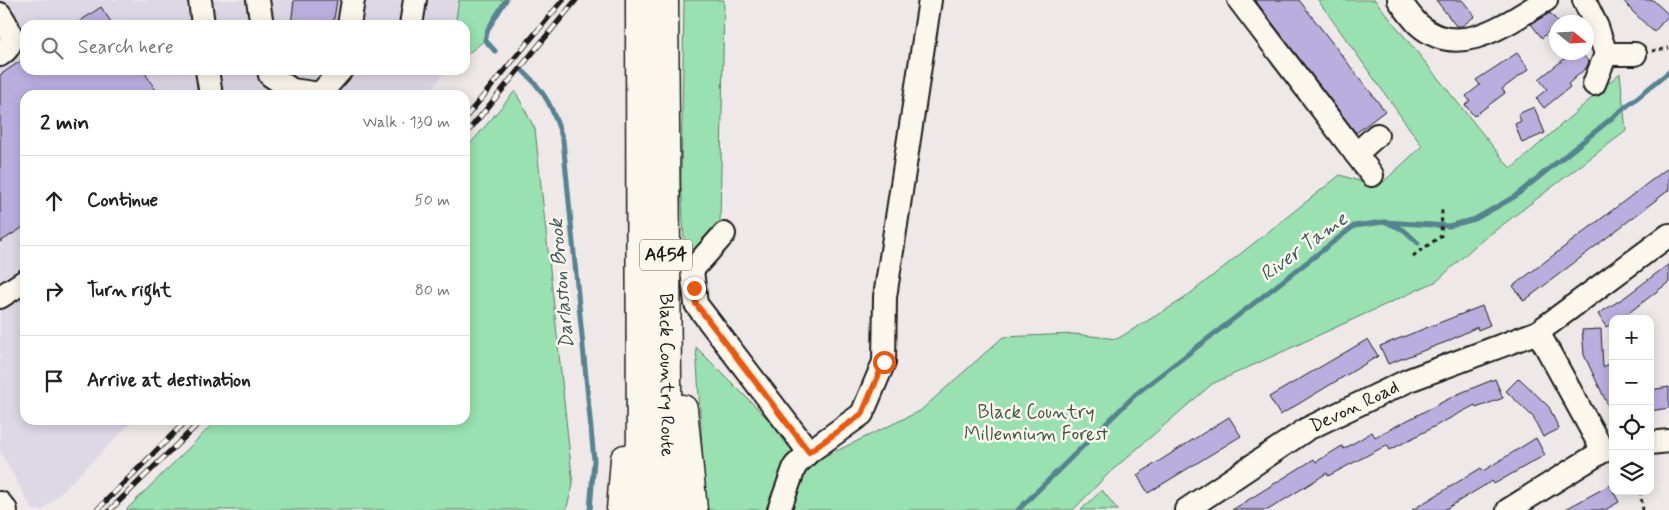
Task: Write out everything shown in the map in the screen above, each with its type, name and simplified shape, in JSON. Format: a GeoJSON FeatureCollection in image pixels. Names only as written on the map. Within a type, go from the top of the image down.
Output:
{"type":"FeatureCollection","features":[{"type":"Feature","properties":{"kind":"highway","name":"Black Country Route"},"geometry":{"type":"LineString","coordinates":[[640,0],[641,510]]}},
{"type":"Feature","properties":{"kind":"highway","name":"Black Country Route"},"geometry":{"type":"LineString","coordinates":[[664,0],[668,510]]}},
{"type":"Feature","properties":{"kind":"highway"},"geometry":{"type":"LineString","coordinates":[[666,236],[693,510]]}},
{"type":"Feature","properties":{"kind":"highway"},"geometry":{"type":"LineString","coordinates":[[621,510],[642,305]]}},
{"type":"Feature","properties":{"kind":"street"},"geometry":{"type":"LineString","coordinates":[[200,0],[202,20]]}},
{"type":"Feature","properties":{"kind":"street"},"geometry":{"type":"LineString","coordinates":[[258,0],[261,20]]}},
{"type":"Feature","properties":{"kind":"street"},"geometry":{"type":"LineString","coordinates":[[350,20],[353,0]]}},
{"type":"Feature","properties":{"kind":"street"},"geometry":{"type":"LineString","coordinates":[[412,20],[414,0]]}},
{"type":"Feature","properties":{"kind":"street"},"geometry":{"type":"LineString","coordinates":[[779,510],[794,466],[809,452],[862,414],[884,362],[885,298],[930,0]]}},
{"type":"Feature","properties":{"kind":"street"},"geometry":{"type":"LineString","coordinates":[[1239,0],[1372,175]]}},
{"type":"Feature","properties":{"kind":"street"},"geometry":{"type":"LineString","coordinates":[[1398,0],[1419,25],[1446,40],[1469,39],[1491,32],[1546,0]]}},
{"type":"Feature","properties":{"kind":"street"},"geometry":{"type":"LineString","coordinates":[[1584,0],[1597,27],[1606,54],[1594,84]]}},
{"type":"Feature","properties":{"kind":"street"},"geometry":{"type":"LineString","coordinates":[[0,14],[10,29],[12,36],[11,44],[0,55]]}},
{"type":"Feature","properties":{"kind":"street"},"geometry":{"type":"LineString","coordinates":[[1606,54],[1635,54]]}},
{"type":"Feature","properties":{"kind":"street"},"geometry":{"type":"LineString","coordinates":[[209,75],[210,90]]}},
{"type":"Feature","properties":{"kind":"street"},"geometry":{"type":"LineString","coordinates":[[270,75],[292,90]]}},
{"type":"Feature","properties":{"kind":"street"},"geometry":{"type":"LineString","coordinates":[[324,90],[337,75]]}},
{"type":"Feature","properties":{"kind":"street"},"geometry":{"type":"LineString","coordinates":[[1356,154],[1377,135]]}},
{"type":"Feature","properties":{"kind":"street"},"geometry":{"type":"LineString","coordinates":[[724,234],[692,270],[696,304],[809,452]]}},
{"type":"Feature","properties":{"kind":"street","name":"Devon Road"},"geometry":{"type":"LineString","coordinates":[[1186,510],[1308,429],[1409,380],[1538,332],[1669,235]]}},
{"type":"Feature","properties":{"kind":"street"},"geometry":{"type":"LineString","coordinates":[[0,297],[20,284]]}},
{"type":"Feature","properties":{"kind":"street"},"geometry":{"type":"LineString","coordinates":[[1508,510],[1608,450],[1538,332]]}},
{"type":"Feature","properties":{"kind":"street"},"geometry":{"type":"LineString","coordinates":[[1654,442],[1669,440]]}},
{"type":"Feature","properties":{"kind":"street"},"geometry":{"type":"LineString","coordinates":[[0,502],[6,510]]}},
{"type":"Feature","properties":{"kind":"path"},"geometry":{"type":"LineString","coordinates":[[1413,256],[1440,236],[1442,210]]}},
{"type":"Feature","properties":{"kind":"path"},"geometry":{"type":"LineString","coordinates":[[1640,495],[1642,510]]}},
{"type":"Feature","properties":{"kind":"shaded area"},"geometry":{"type":"Polygon","coordinates":[[[0,0],[459,0],[456,20],[20,20],[20,75],[442,75],[431,90],[20,90],[20,425],[129,425],[43,510],[33,510],[0,451],[0,0]]]}},
{"type":"Feature","properties":{"kind":"green space"},"geometry":{"type":"Polygon","coordinates":[[[459,0],[506,0],[488,29],[485,40],[470,52],[470,20],[456,20],[459,0]]]}},
{"type":"Feature","properties":{"kind":"green space"},"geometry":{"type":"Polygon","coordinates":[[[684,0],[724,0],[720,224],[685,260],[681,181],[684,0]]]}},
{"type":"Feature","properties":{"kind":"green space","name":"Black Country Millennium Forest"},"geometry":{"type":"Polygon","coordinates":[[[1318,0],[1375,0],[1511,169],[1620,73],[1626,131],[1476,245],[1437,281],[1212,384],[1109,473],[1073,510],[706,510],[696,347],[775,426],[828,455],[920,411],[1003,337],[1074,334],[1117,339],[1182,300],[1340,175],[1378,187],[1422,146],[1318,0]]]}},
{"type":"Feature","properties":{"kind":"green space"},"geometry":{"type":"Polygon","coordinates":[[[515,91],[535,129],[573,485],[566,510],[126,510],[212,425],[470,425],[470,144],[515,91]]]}},
{"type":"Feature","properties":{"kind":"green space"},"geometry":{"type":"Polygon","coordinates":[[[1102,490],[1118,510],[1081,510],[1102,490]]]}},
{"type":"Feature","properties":{"kind":"building"},"geometry":{"type":"Polygon","coordinates":[[[294,0],[337,0],[334,20],[292,20],[294,0]]]}},
{"type":"Feature","properties":{"kind":"building"},"geometry":{"type":"Polygon","coordinates":[[[1255,0],[1299,0],[1385,111],[1356,133],[1255,0]]]}},
{"type":"Feature","properties":{"kind":"building"},"geometry":{"type":"Polygon","coordinates":[[[1436,0],[1462,0],[1475,16],[1462,26],[1456,26],[1436,0]]]}},
{"type":"Feature","properties":{"kind":"building"},"geometry":{"type":"Polygon","coordinates":[[[1623,0],[1653,0],[1669,15],[1654,32],[1623,0]]]}},
{"type":"Feature","properties":{"kind":"building"},"geometry":{"type":"Polygon","coordinates":[[[101,7],[110,20],[82,20],[101,7]]]}},
{"type":"Feature","properties":{"kind":"building"},"geometry":{"type":"Polygon","coordinates":[[[1550,13],[1552,15],[1549,15],[1549,31],[1542,38],[1531,24],[1550,13]]]}},
{"type":"Feature","properties":{"kind":"building"},"geometry":{"type":"Polygon","coordinates":[[[1517,53],[1529,69],[1502,89],[1505,93],[1474,116],[1465,105],[1470,101],[1466,96],[1480,85],[1476,80],[1517,53]]]}},
{"type":"Feature","properties":{"kind":"building"},"geometry":{"type":"Polygon","coordinates":[[[1563,60],[1587,60],[1589,62],[1586,68],[1568,84],[1570,87],[1544,108],[1536,98],[1547,89],[1539,79],[1563,60]]]}},
{"type":"Feature","properties":{"kind":"building"},"geometry":{"type":"Polygon","coordinates":[[[20,61],[20,75],[146,75],[156,90],[20,90],[20,229],[0,242],[0,75],[20,61]]]}},
{"type":"Feature","properties":{"kind":"building"},"geometry":{"type":"Polygon","coordinates":[[[1534,107],[1545,133],[1522,143],[1515,124],[1521,121],[1518,114],[1534,107]]]}},
{"type":"Feature","properties":{"kind":"building"},"geometry":{"type":"Polygon","coordinates":[[[1669,167],[1669,190],[1524,301],[1513,286],[1669,167]]]}},
{"type":"Feature","properties":{"kind":"building"},"geometry":{"type":"Polygon","coordinates":[[[1669,264],[1669,282],[1625,315],[1609,315],[1609,325],[1606,327],[1598,314],[1625,297],[1669,264]]]}},
{"type":"Feature","properties":{"kind":"building"},"geometry":{"type":"Polygon","coordinates":[[[1482,306],[1490,325],[1478,330],[1477,327],[1446,342],[1388,364],[1380,346],[1482,306]]]}},
{"type":"Feature","properties":{"kind":"building"},"geometry":{"type":"Polygon","coordinates":[[[1601,329],[1603,367],[1609,364],[1609,408],[1584,355],[1582,330],[1601,329]]]}},
{"type":"Feature","properties":{"kind":"building"},"geometry":{"type":"Polygon","coordinates":[[[1368,339],[1378,356],[1280,415],[1269,397],[1368,339]]]}},
{"type":"Feature","properties":{"kind":"building"},"geometry":{"type":"Polygon","coordinates":[[[1519,378],[1549,407],[1559,429],[1543,437],[1533,417],[1506,391],[1519,378]]]}},
{"type":"Feature","properties":{"kind":"building"},"geometry":{"type":"Polygon","coordinates":[[[1495,379],[1503,398],[1476,408],[1475,405],[1390,450],[1387,445],[1328,476],[1327,473],[1268,510],[1232,510],[1314,459],[1316,462],[1342,446],[1344,449],[1372,432],[1375,437],[1458,394],[1495,379]]]}},
{"type":"Feature","properties":{"kind":"building"},"geometry":{"type":"Polygon","coordinates":[[[1669,387],[1669,408],[1654,410],[1654,389],[1669,387]]]}},
{"type":"Feature","properties":{"kind":"building"},"geometry":{"type":"Polygon","coordinates":[[[1229,417],[1241,436],[1148,493],[1137,475],[1229,417]]]}},
{"type":"Feature","properties":{"kind":"building"},"geometry":{"type":"Polygon","coordinates":[[[1536,438],[1545,455],[1494,484],[1492,481],[1444,510],[1412,510],[1481,468],[1483,471],[1536,438]]]}},
{"type":"Feature","properties":{"kind":"building"},"geometry":{"type":"Polygon","coordinates":[[[1609,486],[1609,495],[1615,495],[1619,502],[1605,510],[1564,510],[1609,486]]]}},
{"type":"Feature","properties":{"kind":"waterway","name":"Darlaston Brook"},"geometry":{"type":"LineString","coordinates":[[495,51],[485,40],[488,29],[506,0]]}},
{"type":"Feature","properties":{"kind":"waterway","name":"Darlaston Brook"},"geometry":{"type":"LineString","coordinates":[[521,69],[548,101],[563,140],[594,460],[590,510]]}},
{"type":"Feature","properties":{"kind":"waterway","name":"River Tame"},"geometry":{"type":"LineString","coordinates":[[1018,510],[1136,394],[1354,226],[1384,222],[1449,226],[1475,219],[1514,197],[1669,72]]}},
{"type":"Feature","properties":{"kind":"waterway"},"geometry":{"type":"LineString","coordinates":[[1390,224],[1404,230],[1418,243]]}},
{"type":"Feature","properties":{"kind":"railway"},"geometry":{"type":"LineString","coordinates":[[470,112],[563,0]]}},
{"type":"Feature","properties":{"kind":"railway"},"geometry":{"type":"LineString","coordinates":[[470,129],[576,0]]}},
{"type":"Feature","properties":{"kind":"railway"},"geometry":{"type":"LineString","coordinates":[[97,510],[182,425]]}},
{"type":"Feature","properties":{"kind":"railway"},"geometry":{"type":"LineString","coordinates":[[110,510],[197,425]]}},
{"type":"Feature","properties":{"kind":"route"},"geometry":{"type":"LineString","coordinates":[[694,288],[696,304],[809,452],[862,414],[884,362]]}}]}
